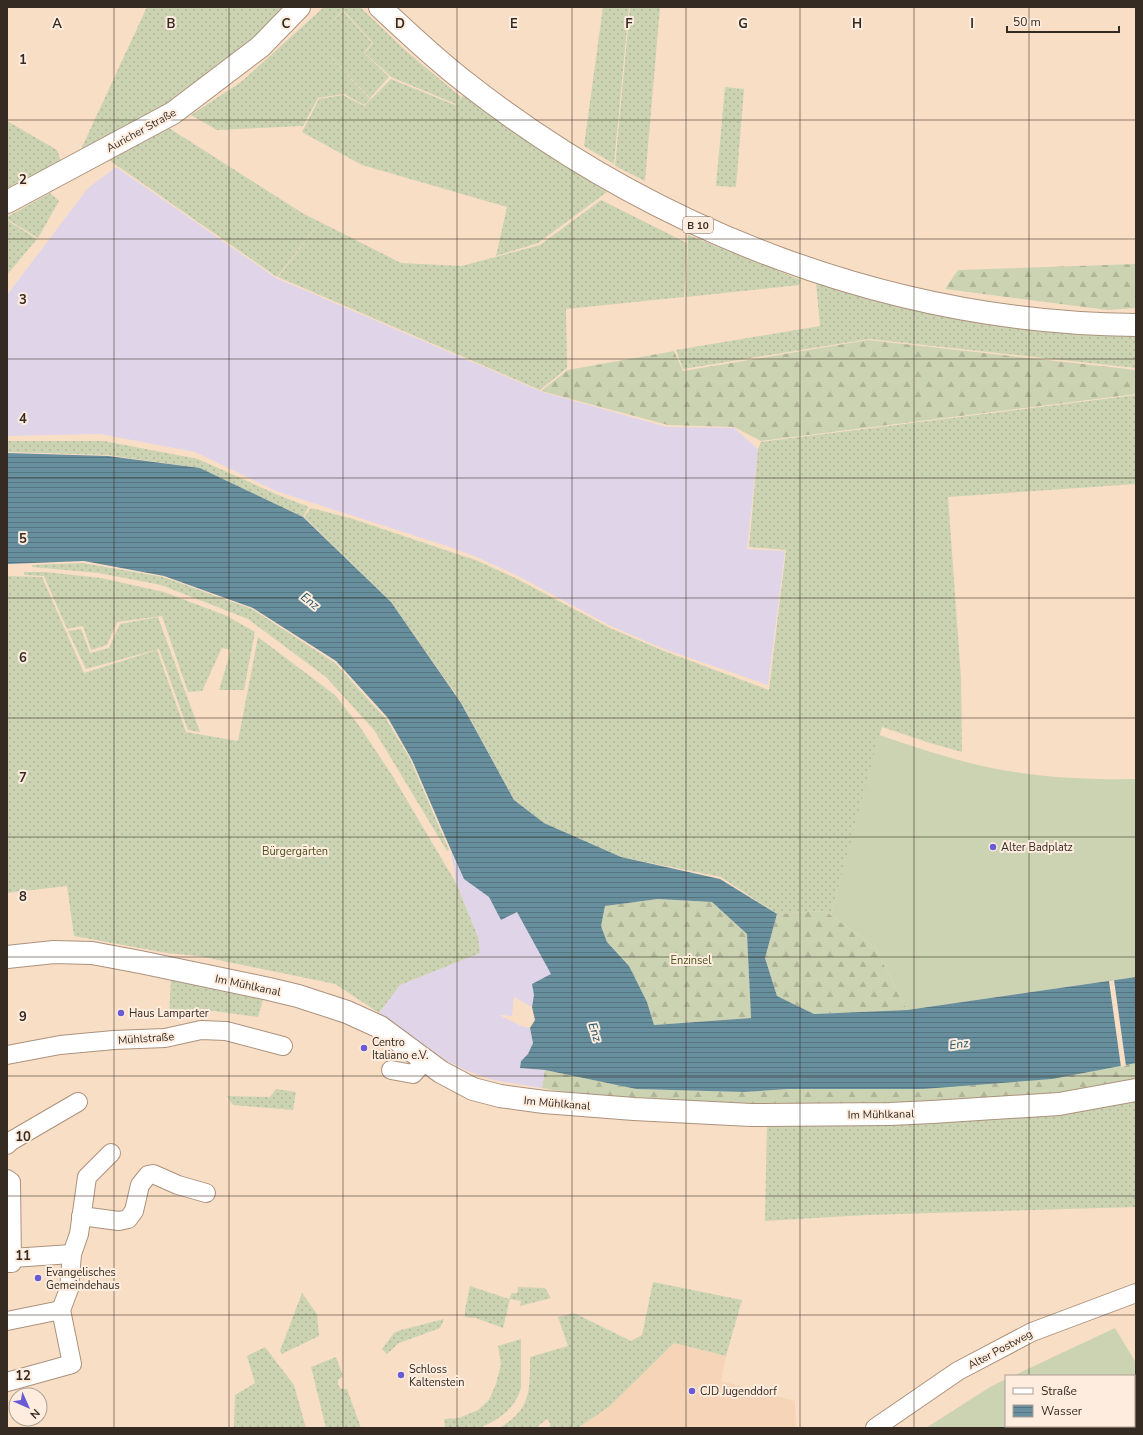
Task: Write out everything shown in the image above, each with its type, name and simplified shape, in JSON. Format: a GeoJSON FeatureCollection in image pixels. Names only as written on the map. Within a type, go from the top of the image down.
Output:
{"type":"FeatureCollection","features":[{"type":"Feature","properties":{"kind":"street","name":"Auricher Straße"},"geometry":{"type":"LineString","coordinates":[[7,202],[173,113],[260,47],[299,7]]}},
{"type":"Feature","properties":{"kind":"street","name":"B 10"},"geometry":{"type":"LineString","coordinates":[[380,7],[465,82],[519,122],[558,148],[650,202],[746,246],[835,278],[931,303],[1011,316],[1055,321],[1136,325]]}},
{"type":"Feature","properties":{"kind":"street","name":"Im Mühlkanal"},"geometry":{"type":"LineString","coordinates":[[7,957],[54,952],[92,954],[125,958],[270,989],[327,1005],[361,1018],[385,1031],[425,1062],[447,1076],[473,1089],[519,1099],[634,1109],[744,1114],[853,1114],[968,1110],[1059,1104],[1136,1090]]}},
{"type":"Feature","properties":{"kind":"street","name":"Mühlstraße"},"geometry":{"type":"LineString","coordinates":[[7,1055],[60,1045],[114,1040],[165,1038],[201,1030],[226,1032],[283,1046]]}},
{"type":"Feature","properties":{"kind":"street"},"geometry":{"type":"LineString","coordinates":[[391,1070],[413,1074],[425,1062]]}},
{"type":"Feature","properties":{"kind":"street"},"geometry":{"type":"LineString","coordinates":[[7,1145],[11,1141],[78,1102]]}},
{"type":"Feature","properties":{"kind":"street"},"geometry":{"type":"LineString","coordinates":[[7,1382],[72,1364],[61,1310],[69,1289],[72,1254],[79,1234],[85,1183],[87,1177],[111,1153]]}},
{"type":"Feature","properties":{"kind":"street"},"geometry":{"type":"LineString","coordinates":[[81,1216],[119,1221],[128,1219],[134,1212],[140,1185],[148,1175],[153,1174],[178,1185],[206,1192]]}},
{"type":"Feature","properties":{"kind":"street"},"geometry":{"type":"LineString","coordinates":[[9,1180],[10,1260],[72,1254]]}},
{"type":"Feature","properties":{"kind":"street","name":"Alter Postweg"},"geometry":{"type":"LineString","coordinates":[[875,1428],[958,1371],[1032,1332],[1136,1293]]}},
{"type":"Feature","properties":{"kind":"street"},"geometry":{"type":"LineString","coordinates":[[7,1321],[61,1310]]}},
{"type":"Feature","properties":{"kind":"shaded area"},"geometry":{"type":"Polygon","coordinates":[[[116,167],[276,278],[542,392],[667,427],[734,428],[758,449],[747,549],[785,551],[768,685],[664,649],[611,626],[518,576],[479,558],[453,548],[276,491],[195,452],[100,434],[7,436],[7,295],[88,188],[116,167]]]}},
{"type":"Feature","properties":{"kind":"shaded area"},"geometry":{"type":"Polygon","coordinates":[[[451,850],[464,878],[489,897],[501,920],[517,911],[551,974],[534,995],[532,1007],[514,997],[512,1016],[499,1015],[521,1026],[530,1028],[533,1043],[528,1054],[521,1061],[520,1068],[545,1070],[542,1088],[493,1080],[465,1070],[449,1062],[379,1013],[400,985],[480,953],[478,937],[456,883],[451,850]]]}},
{"type":"Feature","properties":{"kind":"shaded area","name":"CJD Jugenddorf"},"geometry":{"type":"Polygon","coordinates":[[[674,1343],[726,1356],[721,1381],[795,1401],[796,1428],[578,1428],[610,1406],[674,1343]]]}},
{"type":"Feature","properties":{"kind":"green space"},"geometry":{"type":"Polygon","coordinates":[[[147,7],[288,7],[253,42],[164,108],[84,149],[82,147],[147,7]]]}},
{"type":"Feature","properties":{"kind":"green space"},"geometry":{"type":"Polygon","coordinates":[[[324,7],[360,7],[406,51],[461,97],[456,104],[391,77],[365,53],[373,43],[343,10],[326,28],[343,11],[372,43],[364,53],[389,77],[370,98],[314,40],[370,99],[364,105],[344,94],[318,98],[303,126],[217,130],[191,115],[241,82],[324,7]]]}},
{"type":"Feature","properties":{"kind":"green space"},"geometry":{"type":"Polygon","coordinates":[[[603,7],[629,7],[614,164],[584,146],[603,7]]]}},
{"type":"Feature","properties":{"kind":"green space"},"geometry":{"type":"Polygon","coordinates":[[[630,7],[660,7],[645,181],[615,166],[630,7]]]}},
{"type":"Feature","properties":{"kind":"green space"},"geometry":{"type":"Polygon","coordinates":[[[391,79],[455,105],[464,95],[538,149],[607,192],[538,243],[496,256],[507,207],[362,165],[302,132],[319,99],[343,95],[364,106],[391,79]]]}},
{"type":"Feature","properties":{"kind":"green space"},"geometry":{"type":"Polygon","coordinates":[[[725,87],[744,89],[736,187],[716,186],[725,87]]]}},
{"type":"Feature","properties":{"kind":"green space"},"geometry":{"type":"Polygon","coordinates":[[[7,121],[57,150],[61,161],[7,188],[7,121]]]}},
{"type":"Feature","properties":{"kind":"green space"},"geometry":{"type":"Polygon","coordinates":[[[169,128],[304,214],[320,222],[277,277],[109,160],[169,128]]]}},
{"type":"Feature","properties":{"kind":"green space"},"geometry":{"type":"Polygon","coordinates":[[[50,193],[59,201],[38,238],[7,219],[7,217],[50,193]]]}},
{"type":"Feature","properties":{"kind":"green space"},"geometry":{"type":"Polygon","coordinates":[[[601,200],[687,243],[684,297],[566,309],[567,368],[540,390],[278,277],[320,222],[401,263],[462,266],[540,245],[601,200]]]}},
{"type":"Feature","properties":{"kind":"green space"},"geometry":{"type":"Polygon","coordinates":[[[7,220],[37,239],[7,275],[7,220]]]}},
{"type":"Feature","properties":{"kind":"green space"},"geometry":{"type":"Polygon","coordinates":[[[688,235],[801,280],[799,285],[686,297],[688,235]]]}},
{"type":"Feature","properties":{"kind":"green space"},"geometry":{"type":"Polygon","coordinates":[[[1136,264],[1136,308],[1108,310],[945,289],[958,270],[1136,264]]]}},
{"type":"Feature","properties":{"kind":"green space"},"geometry":{"type":"Polygon","coordinates":[[[816,282],[894,304],[964,320],[1062,332],[1136,335],[1136,368],[869,339],[683,369],[676,350],[820,326],[816,282]]]}},
{"type":"Feature","properties":{"kind":"green space"},"geometry":{"type":"Polygon","coordinates":[[[868,340],[1136,370],[1136,394],[761,441],[734,427],[668,425],[541,391],[568,370],[674,351],[683,371],[868,340]]]}},
{"type":"Feature","properties":{"kind":"green space"},"geometry":{"type":"Polygon","coordinates":[[[1136,395],[1136,484],[948,497],[961,678],[962,752],[882,727],[831,915],[825,911],[777,914],[721,877],[621,857],[544,823],[514,800],[461,702],[391,602],[304,517],[311,508],[353,519],[478,561],[517,579],[610,628],[664,651],[769,690],[786,550],[749,547],[758,449],[761,442],[1136,395]]]}},
{"type":"Feature","properties":{"kind":"green space"},"geometry":{"type":"Polygon","coordinates":[[[7,441],[104,441],[198,459],[278,495],[309,507],[303,517],[200,468],[108,455],[7,452],[7,441]]]}},
{"type":"Feature","properties":{"kind":"green space"},"geometry":{"type":"Polygon","coordinates":[[[83,563],[163,577],[252,609],[335,663],[386,719],[410,759],[449,850],[447,851],[374,730],[326,677],[248,619],[161,585],[99,573],[32,567],[32,565],[83,563]]]}},
{"type":"Feature","properties":{"kind":"green space"},"geometry":{"type":"Polygon","coordinates":[[[24,572],[45,572],[101,578],[164,592],[227,616],[255,632],[244,690],[219,690],[231,650],[222,648],[202,691],[188,692],[162,616],[117,622],[107,645],[91,650],[83,626],[67,629],[44,576],[24,575],[24,572]]]}},
{"type":"Feature","properties":{"kind":"green space","name":"Bürgergärten"},"geometry":{"type":"Polygon","coordinates":[[[7,576],[42,577],[84,673],[157,650],[186,732],[238,741],[258,637],[335,695],[358,724],[392,775],[456,883],[478,937],[480,953],[400,985],[379,1013],[335,984],[199,956],[167,953],[74,936],[67,886],[7,893],[7,576]]]}},
{"type":"Feature","properties":{"kind":"green space"},"geometry":{"type":"Polygon","coordinates":[[[158,617],[200,732],[188,730],[159,649],[86,669],[68,631],[81,629],[90,653],[109,648],[120,624],[158,617]]]}},
{"type":"Feature","properties":{"kind":"green space","name":"Alter Badplatz"},"geometry":{"type":"Polygon","coordinates":[[[879,735],[977,765],[1022,773],[1067,778],[1136,779],[1136,977],[907,1010],[875,947],[831,915],[879,735]]]}},
{"type":"Feature","properties":{"kind":"green space","name":"Enzinsel"},"geometry":{"type":"Polygon","coordinates":[[[658,899],[712,902],[747,934],[751,1018],[654,1025],[647,1002],[629,966],[607,942],[601,926],[605,906],[658,899]]]}},
{"type":"Feature","properties":{"kind":"green space"},"geometry":{"type":"Polygon","coordinates":[[[825,911],[875,947],[907,1010],[814,1014],[777,996],[765,958],[777,914],[825,911]]]}},
{"type":"Feature","properties":{"kind":"green space"},"geometry":{"type":"Polygon","coordinates":[[[171,977],[264,996],[258,1017],[214,1011],[182,1014],[169,1017],[171,977]]]}},
{"type":"Feature","properties":{"kind":"green space"},"geometry":{"type":"Polygon","coordinates":[[[1136,1063],[1136,1080],[1066,1092],[965,1102],[835,1106],[732,1104],[596,1097],[542,1088],[545,1070],[636,1089],[744,1092],[1136,1063]]]}},
{"type":"Feature","properties":{"kind":"green space"},"geometry":{"type":"Polygon","coordinates":[[[276,1089],[296,1092],[293,1110],[233,1105],[227,1096],[270,1097],[276,1089]]]}},
{"type":"Feature","properties":{"kind":"green space"},"geometry":{"type":"Polygon","coordinates":[[[1136,1100],[1135,1207],[866,1215],[765,1221],[767,1124],[1136,1100]]]}},
{"type":"Feature","properties":{"kind":"green space"},"geometry":{"type":"Polygon","coordinates":[[[653,1282],[742,1300],[726,1356],[674,1343],[610,1406],[578,1428],[550,1428],[550,1423],[547,1419],[538,1426],[539,1428],[499,1428],[510,1421],[523,1406],[529,1389],[530,1357],[568,1346],[558,1317],[574,1313],[631,1341],[642,1335],[653,1282]]]}},
{"type":"Feature","properties":{"kind":"green space"},"geometry":{"type":"Polygon","coordinates":[[[470,1286],[509,1299],[512,1293],[517,1293],[518,1287],[545,1288],[551,1298],[520,1306],[521,1301],[510,1299],[503,1328],[476,1318],[465,1317],[470,1286]]]}},
{"type":"Feature","properties":{"kind":"green space"},"geometry":{"type":"Polygon","coordinates":[[[302,1293],[317,1314],[319,1336],[282,1354],[280,1351],[302,1293]]]}},
{"type":"Feature","properties":{"kind":"green space"},"geometry":{"type":"Polygon","coordinates":[[[444,1319],[440,1328],[399,1343],[387,1354],[382,1349],[394,1333],[444,1319]]]}},
{"type":"Feature","properties":{"kind":"green space"},"geometry":{"type":"Polygon","coordinates":[[[1115,1328],[1136,1363],[1136,1428],[926,1428],[990,1387],[1005,1380],[1005,1427],[1135,1427],[1135,1375],[1015,1375],[1115,1328]]]}},
{"type":"Feature","properties":{"kind":"green space"},"geometry":{"type":"Polygon","coordinates":[[[521,1339],[521,1387],[519,1394],[511,1407],[499,1418],[478,1428],[445,1428],[444,1419],[459,1418],[478,1410],[489,1400],[496,1384],[501,1364],[498,1346],[521,1339]]]}},
{"type":"Feature","properties":{"kind":"green space"},"geometry":{"type":"Polygon","coordinates":[[[265,1347],[294,1385],[306,1428],[234,1428],[235,1395],[255,1383],[247,1356],[265,1347]]]}},
{"type":"Feature","properties":{"kind":"green space"},"geometry":{"type":"Polygon","coordinates":[[[336,1357],[343,1376],[338,1380],[338,1385],[341,1389],[347,1389],[361,1428],[326,1428],[311,1367],[336,1357]]]}},
{"type":"Feature","properties":{"kind":"water","name":"Enz"},"geometry":{"type":"Polygon","coordinates":[[[7,453],[108,456],[200,468],[303,517],[391,602],[461,703],[514,800],[544,823],[621,857],[720,879],[777,914],[765,958],[777,996],[814,1014],[907,1010],[1136,977],[1136,1063],[1052,1079],[923,1089],[788,1089],[744,1092],[636,1089],[545,1070],[520,1068],[521,1061],[528,1054],[533,1043],[530,1028],[535,1020],[532,1007],[534,995],[532,984],[551,974],[517,912],[501,920],[489,897],[464,879],[412,760],[388,718],[336,661],[253,608],[164,576],[84,561],[7,564],[7,453]],[[658,899],[605,906],[601,926],[607,942],[629,966],[647,1002],[654,1025],[751,1018],[747,934],[712,902],[658,899]]]}},
{"type":"Feature","properties":{"kind":"pier"},"geometry":{"type":"Polygon","coordinates":[[[1114,980],[1126,1066],[1121,1067],[1109,981],[1114,980]]]}},
{"type":"Feature","properties":{"kind":"place","name":"Alter Badplatz"},"geometry":{"type":"Point","coordinates":[993,847]}},
{"type":"Feature","properties":{"kind":"place","name":"Haus Lamparter"},"geometry":{"type":"Point","coordinates":[121,1013]}},
{"type":"Feature","properties":{"kind":"place","name":"Centro Italiano e.V."},"geometry":{"type":"Point","coordinates":[364,1048]}},
{"type":"Feature","properties":{"kind":"place","name":"Evangelisches Gemeindehaus"},"geometry":{"type":"Point","coordinates":[38,1278]}},
{"type":"Feature","properties":{"kind":"place","name":"Schloss Kaltenstein"},"geometry":{"type":"Point","coordinates":[401,1375]}},
{"type":"Feature","properties":{"kind":"place","name":"CJD Jugenddorf"},"geometry":{"type":"Point","coordinates":[692,1391]}}]}
